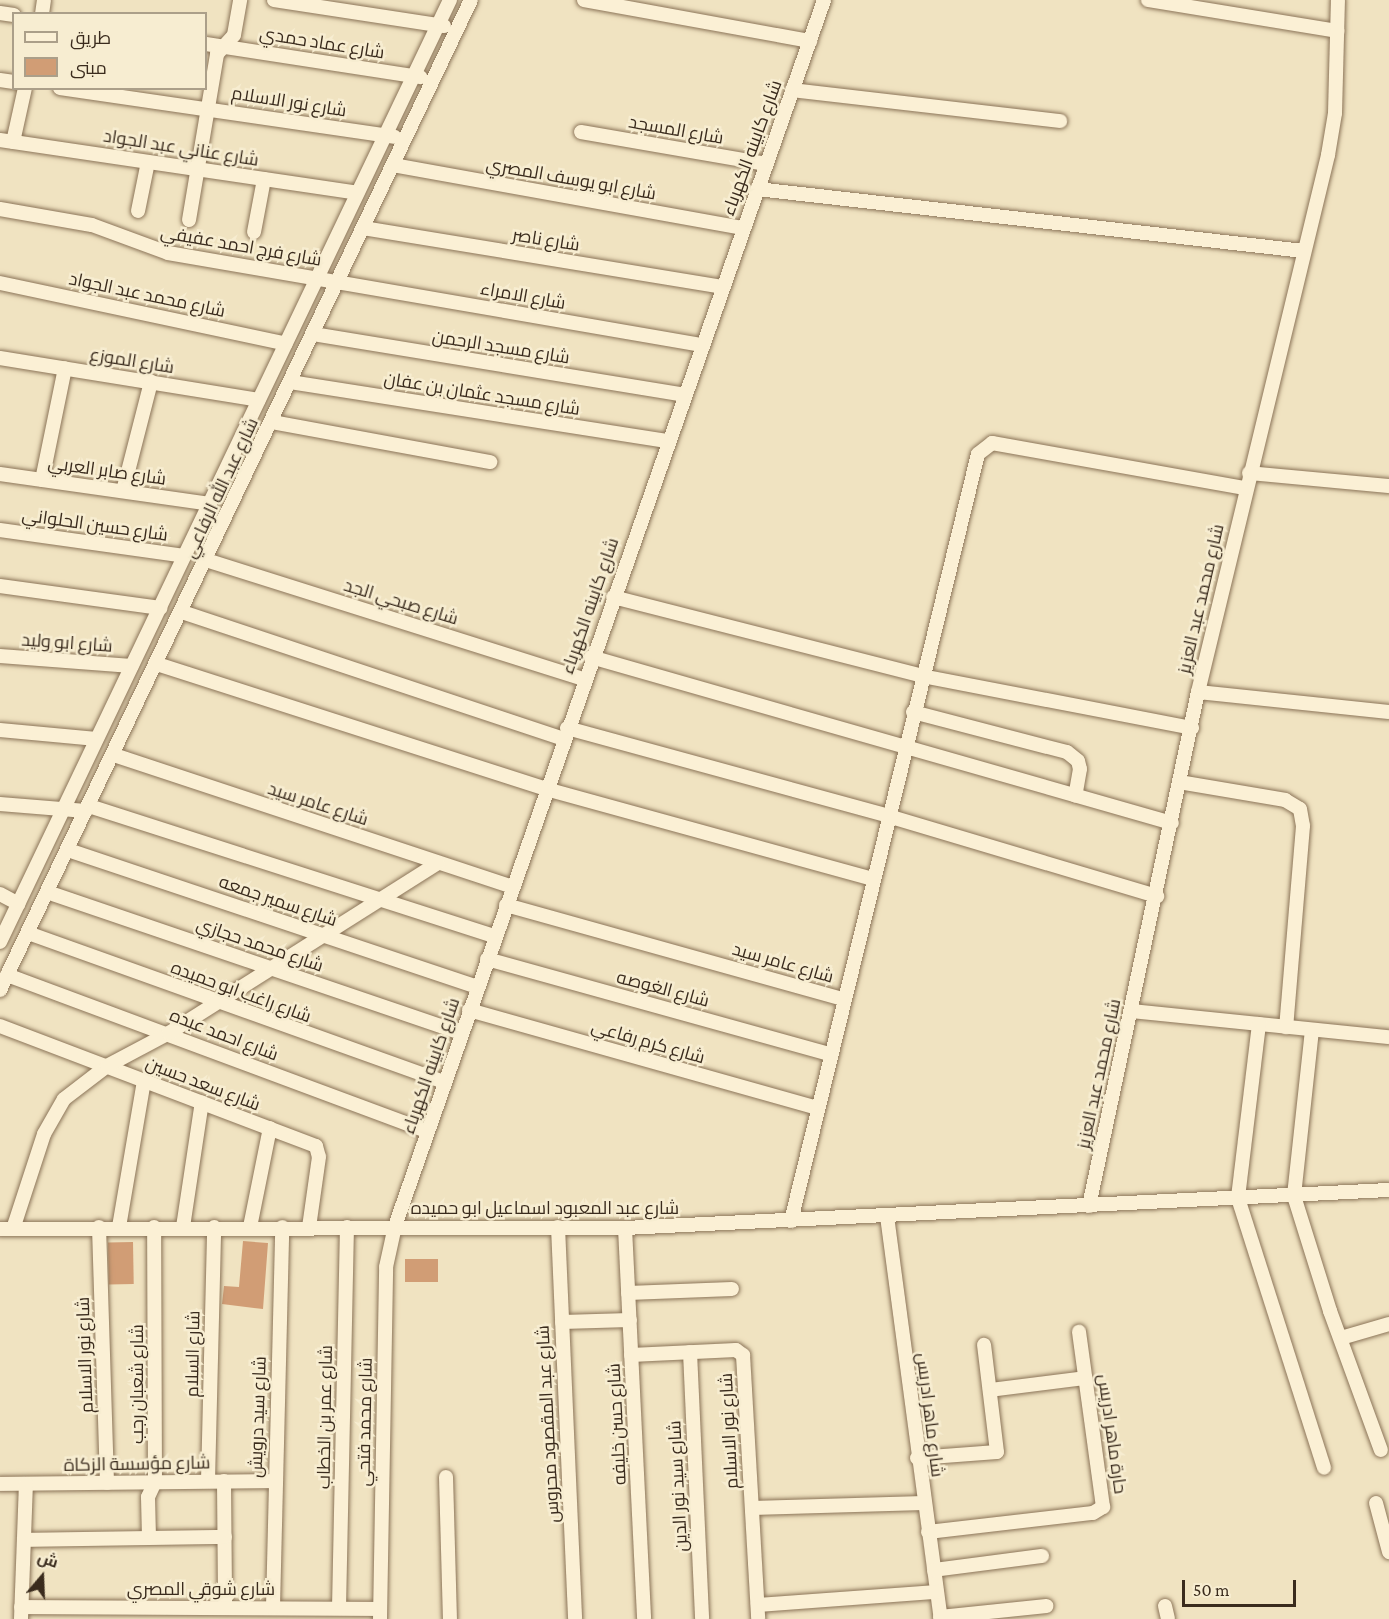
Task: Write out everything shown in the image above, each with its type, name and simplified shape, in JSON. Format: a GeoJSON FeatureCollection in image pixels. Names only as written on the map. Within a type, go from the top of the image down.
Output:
{"type":"FeatureCollection","features":[{"type":"Feature","properties":{"kind":"street"},"geometry":{"type":"LineString","coordinates":[[189,220],[217,54],[234,35],[240,0]]}},
{"type":"Feature","properties":{"kind":"street"},"geometry":{"type":"LineString","coordinates":[[274,0],[458,28]]}},
{"type":"Feature","properties":{"kind":"street","name":"شارع عبد الله الرفاعي"},"geometry":{"type":"LineString","coordinates":[[0,942],[450,0]]}},
{"type":"Feature","properties":{"kind":"street","name":"شارع عبد الله الرفاعي"},"geometry":{"type":"LineString","coordinates":[[0,990],[114,755],[471,0]]}},
{"type":"Feature","properties":{"kind":"street"},"geometry":{"type":"LineString","coordinates":[[584,0],[810,41]]}},
{"type":"Feature","properties":{"kind":"street","name":"شارع كابينه الكهرباء"},"geometry":{"type":"LineString","coordinates":[[395,1226],[591,657],[824,0]]}},
{"type":"Feature","properties":{"kind":"street"},"geometry":{"type":"LineString","coordinates":[[1148,0],[1201,4],[1337,31]]}},
{"type":"Feature","properties":{"kind":"street","name":"شارع محمد عبد العزيز"},"geometry":{"type":"LineString","coordinates":[[1089,1206],[1157,896],[1198,692],[1245,488],[1304,252],[1335,113],[1338,0]]}},
{"type":"Feature","properties":{"kind":"street","name":"شارع عماد حمدي"},"geometry":{"type":"LineString","coordinates":[[207,44],[433,80]]}},
{"type":"Feature","properties":{"kind":"street"},"geometry":{"type":"LineString","coordinates":[[6,141],[24,90]]}},
{"type":"Feature","properties":{"kind":"street","name":"شارع نور الاسلام"},"geometry":{"type":"LineString","coordinates":[[75,90],[405,139]]}},
{"type":"Feature","properties":{"kind":"street"},"geometry":{"type":"LineString","coordinates":[[792,90],[1060,121]]}},
{"type":"Feature","properties":{"kind":"street","name":"شارع المسجد"},"geometry":{"type":"LineString","coordinates":[[581,132],[766,164]]}},
{"type":"Feature","properties":{"kind":"street","name":"شارع عناني عبد الجواد"},"geometry":{"type":"LineString","coordinates":[[6,141],[357,193]]}},
{"type":"Feature","properties":{"kind":"street"},"geometry":{"type":"LineString","coordinates":[[138,211],[148,162]]}},
{"type":"Feature","properties":{"kind":"street","name":"شارع ابو يوسف المصري"},"geometry":{"type":"LineString","coordinates":[[393,165],[743,228]]}},
{"type":"Feature","properties":{"kind":"street"},"geometry":{"type":"LineString","coordinates":[[254,232],[264,179]]}},
{"type":"Feature","properties":{"kind":"street"},"geometry":{"type":"LineString","coordinates":[[757,189],[1304,252]]}},
{"type":"Feature","properties":{"kind":"street","name":"شارع فرج احمد عفيفي"},"geometry":{"type":"LineString","coordinates":[[0,209],[92,225],[168,253],[338,282]]}},
{"type":"Feature","properties":{"kind":"street","name":"شارع ناصر"},"geometry":{"type":"LineString","coordinates":[[363,228],[722,287]]}},
{"type":"Feature","properties":{"kind":"street","name":"شارع الامراء"},"geometry":{"type":"LineString","coordinates":[[338,282],[702,345]]}},
{"type":"Feature","properties":{"kind":"street","name":"شارع محمد عبد الجواد"},"geometry":{"type":"LineString","coordinates":[[0,283],[286,344]]}},
{"type":"Feature","properties":{"kind":"street","name":"شارع مسجد الرحمن"},"geometry":{"type":"LineString","coordinates":[[313,334],[684,395]]}},
{"type":"Feature","properties":{"kind":"street","name":"شارع الموزع"},"geometry":{"type":"LineString","coordinates":[[0,358],[259,400]]}},
{"type":"Feature","properties":{"kind":"street"},"geometry":{"type":"LineString","coordinates":[[42,480],[65,368]]}},
{"type":"Feature","properties":{"kind":"street"},"geometry":{"type":"LineString","coordinates":[[123,491],[151,382]]}},
{"type":"Feature","properties":{"kind":"street","name":"شارع مسجد عثمان بن عفان"},"geometry":{"type":"LineString","coordinates":[[290,382],[668,441]]}},
{"type":"Feature","properties":{"kind":"street"},"geometry":{"type":"LineString","coordinates":[[272,422],[490,462]]}},
{"type":"Feature","properties":{"kind":"street"},"geometry":{"type":"LineString","coordinates":[[791,1221],[922,676],[975,465],[983,447],[992,443],[1005,445],[1245,488]]}},
{"type":"Feature","properties":{"kind":"street"},"geometry":{"type":"LineString","coordinates":[[1249,473],[1389,486]]}},
{"type":"Feature","properties":{"kind":"street","name":"شارع صابر العربي"},"geometry":{"type":"LineString","coordinates":[[0,474],[210,504]]}},
{"type":"Feature","properties":{"kind":"street","name":"شارع حسين الحلواني"},"geometry":{"type":"LineString","coordinates":[[0,530],[184,556]]}},
{"type":"Feature","properties":{"kind":"street","name":"شارع صبحي الجد"},"geometry":{"type":"LineString","coordinates":[[206,560],[584,679]]}},
{"type":"Feature","properties":{"kind":"street"},"geometry":{"type":"LineString","coordinates":[[0,586],[160,608]]}},
{"type":"Feature","properties":{"kind":"street"},"geometry":{"type":"LineString","coordinates":[[613,597],[922,676],[1192,728]]}},
{"type":"Feature","properties":{"kind":"street"},"geometry":{"type":"LineString","coordinates":[[182,612],[565,734],[888,816],[1157,896]]}},
{"type":"Feature","properties":{"kind":"street","name":"شارع ابو وليد"},"geometry":{"type":"LineString","coordinates":[[0,656],[132,666]]}},
{"type":"Feature","properties":{"kind":"street"},"geometry":{"type":"LineString","coordinates":[[591,657],[904,750],[1172,823]]}},
{"type":"Feature","properties":{"kind":"street"},"geometry":{"type":"LineString","coordinates":[[157,664],[546,789],[873,879]]}},
{"type":"Feature","properties":{"kind":"street"},"geometry":{"type":"LineString","coordinates":[[1198,692],[1389,712]]}},
{"type":"Feature","properties":{"kind":"street"},"geometry":{"type":"LineString","coordinates":[[914,712],[1067,752],[1078,761],[1080,768],[1075,796]]}},
{"type":"Feature","properties":{"kind":"street"},"geometry":{"type":"LineString","coordinates":[[0,730],[97,739]]}},
{"type":"Feature","properties":{"kind":"street","name":"شارع عامر سيد"},"geometry":{"type":"LineString","coordinates":[[114,755],[512,887]]}},
{"type":"Feature","properties":{"kind":"street"},"geometry":{"type":"LineString","coordinates":[[1179,782],[1285,800],[1300,809],[1303,826],[1286,1027]]}},
{"type":"Feature","properties":{"kind":"street"},"geometry":{"type":"LineString","coordinates":[[0,804],[63,809],[88,808],[495,936]]}},
{"type":"Feature","properties":{"kind":"street","name":"شارع سمير جمعه"},"geometry":{"type":"LineString","coordinates":[[68,850],[477,987]]}},
{"type":"Feature","properties":{"kind":"street"},"geometry":{"type":"LineString","coordinates":[[6,1229],[54,1113],[64,1099],[107,1066],[169,1033],[438,863]]}},
{"type":"Feature","properties":{"kind":"street","name":"شارع محمد حجازي"},"geometry":{"type":"LineString","coordinates":[[47,892],[461,1033]]}},
{"type":"Feature","properties":{"kind":"street"},"geometry":{"type":"LineString","coordinates":[[0,894],[19,904]]}},
{"type":"Feature","properties":{"kind":"street","name":"شارع عامر سيد"},"geometry":{"type":"LineString","coordinates":[[506,905],[843,999]]}},
{"type":"Feature","properties":{"kind":"street","name":"شارع راغب ابو حميده"},"geometry":{"type":"LineString","coordinates":[[28,933],[216,1003],[444,1082]]}},
{"type":"Feature","properties":{"kind":"street","name":"شارع الغوصه"},"geometry":{"type":"LineString","coordinates":[[487,959],[830,1054]]}},
{"type":"Feature","properties":{"kind":"street","name":"شارع احمد عبده"},"geometry":{"type":"LineString","coordinates":[[7,975],[169,1033],[427,1131]]}},
{"type":"Feature","properties":{"kind":"street","name":"شارع كرم رفاعي"},"geometry":{"type":"LineString","coordinates":[[469,1010],[817,1108]]}},
{"type":"Feature","properties":{"kind":"street"},"geometry":{"type":"LineString","coordinates":[[1131,1011],[1389,1037]]}},
{"type":"Feature","properties":{"kind":"street"},"geometry":{"type":"LineString","coordinates":[[1259,1024],[1238,1198],[1324,1468]]}},
{"type":"Feature","properties":{"kind":"street","name":"شارع سعد حسين"},"geometry":{"type":"LineString","coordinates":[[0,1026],[311,1143],[319,1151],[309,1227]]}},
{"type":"Feature","properties":{"kind":"street"},"geometry":{"type":"LineString","coordinates":[[1312,1029],[1294,1196],[1381,1450]]}},
{"type":"Feature","properties":{"kind":"street"},"geometry":{"type":"LineString","coordinates":[[119,1227],[144,1080]]}},
{"type":"Feature","properties":{"kind":"street"},"geometry":{"type":"LineString","coordinates":[[183,1227],[202,1102]]}},
{"type":"Feature","properties":{"kind":"street"},"geometry":{"type":"LineString","coordinates":[[250,1227],[270,1128]]}},
{"type":"Feature","properties":{"kind":"street","name":"شارع عبد المعبود اسماعيل ابو حميده"},"geometry":{"type":"LineString","coordinates":[[6,1229],[395,1226],[625,1228],[1389,1190]]}},
{"type":"Feature","properties":{"kind":"street","name":"شارع ماهر ادريس"},"geometry":{"type":"LineString","coordinates":[[887,1216],[917,1458],[941,1618]]}},
{"type":"Feature","properties":{"kind":"street","name":"شارع محمد فتحي"},"geometry":{"type":"LineString","coordinates":[[380,1614],[386,1267],[395,1226]]}},
{"type":"Feature","properties":{"kind":"street","name":"شارع نور الاسلام"},"geometry":{"type":"LineString","coordinates":[[99,1227],[107,1483]]}},
{"type":"Feature","properties":{"kind":"street","name":"شارع شعبان رجب"},"geometry":{"type":"LineString","coordinates":[[149,1538],[147,1497],[155,1482],[154,1227]]}},
{"type":"Feature","properties":{"kind":"street","name":"شارع السلام"},"geometry":{"type":"LineString","coordinates":[[208,1481],[214,1227]]}},
{"type":"Feature","properties":{"kind":"street","name":"شارع سيد درويش"},"geometry":{"type":"LineString","coordinates":[[273,1607],[274,1481],[282,1227]]}},
{"type":"Feature","properties":{"kind":"street","name":"شارع عمر بن الخطاب"},"geometry":{"type":"LineString","coordinates":[[339,1608],[347,1227]]}},
{"type":"Feature","properties":{"kind":"street","name":"شارع عبد المقصود محروس"},"geometry":{"type":"LineString","coordinates":[[558,1227],[575,1619]]}},
{"type":"Feature","properties":{"kind":"street","name":"شارع حسن خليفه"},"geometry":{"type":"LineString","coordinates":[[625,1228],[644,1619]]}},
{"type":"Feature","properties":{"kind":"street"},"geometry":{"type":"LineString","coordinates":[[628,1293],[732,1289]]}},
{"type":"Feature","properties":{"kind":"street"},"geometry":{"type":"LineString","coordinates":[[562,1322],[630,1320]]}},
{"type":"Feature","properties":{"kind":"street"},"geometry":{"type":"LineString","coordinates":[[1341,1338],[1389,1324]]}},
{"type":"Feature","properties":{"kind":"street","name":"حارة ماهر ادريس"},"geometry":{"type":"LineString","coordinates":[[928,1532],[1101,1510],[1104,1502],[1078,1332]]}},
{"type":"Feature","properties":{"kind":"street"},"geometry":{"type":"LineString","coordinates":[[917,1458],[997,1452],[984,1344]]}},
{"type":"Feature","properties":{"kind":"street","name":"شارع نور الاسلام"},"geometry":{"type":"LineString","coordinates":[[631,1355],[736,1350],[743,1355],[758,1612]]}},
{"type":"Feature","properties":{"kind":"street","name":"شارع سيد نور الدين"},"geometry":{"type":"LineString","coordinates":[[690,1352],[702,1619]]}},
{"type":"Feature","properties":{"kind":"street"},"geometry":{"type":"LineString","coordinates":[[990,1390],[1085,1378]]}},
{"type":"Feature","properties":{"kind":"street"},"geometry":{"type":"LineString","coordinates":[[446,1477],[450,1619]]}},
{"type":"Feature","properties":{"kind":"street","name":"شارع سيد درويش"},"geometry":{"type":"LineString","coordinates":[[224,1481],[225,1606]]}},
{"type":"Feature","properties":{"kind":"street","name":"شارع مؤسسة الزكاة"},"geometry":{"type":"LineString","coordinates":[[0,1484],[274,1481]]}},
{"type":"Feature","properties":{"kind":"street"},"geometry":{"type":"LineString","coordinates":[[21,1613],[26,1484]]}},
{"type":"Feature","properties":{"kind":"street"},"geometry":{"type":"LineString","coordinates":[[752,1508],[924,1503]]}},
{"type":"Feature","properties":{"kind":"street"},"geometry":{"type":"LineString","coordinates":[[1376,1503],[1389,1552]]}},
{"type":"Feature","properties":{"kind":"street"},"geometry":{"type":"LineString","coordinates":[[24,1540],[225,1537]]}},
{"type":"Feature","properties":{"kind":"street"},"geometry":{"type":"LineString","coordinates":[[934,1570],[1042,1556]]}},
{"type":"Feature","properties":{"kind":"street"},"geometry":{"type":"LineString","coordinates":[[758,1612],[937,1592]]}},
{"type":"Feature","properties":{"kind":"street","name":"شارع شوقي المصري"},"geometry":{"type":"LineString","coordinates":[[21,1613],[225,1606],[339,1608],[380,1614]]}},
{"type":"Feature","properties":{"kind":"street"},"geometry":{"type":"LineString","coordinates":[[941,1618],[1046,1606]]}},
{"type":"Feature","properties":{"kind":"building"},"geometry":{"type":"Polygon","coordinates":[[[243,1241],[268,1243],[263,1309],[222,1304],[224,1286],[239,1287],[243,1241]]]}},
{"type":"Feature","properties":{"kind":"building"},"geometry":{"type":"Polygon","coordinates":[[[108,1242],[133,1242],[134,1284],[109,1284],[108,1242]]]}},
{"type":"Feature","properties":{"kind":"building"},"geometry":{"type":"Polygon","coordinates":[[[405,1259],[438,1259],[438,1282],[405,1282],[405,1259]]]}}]}
